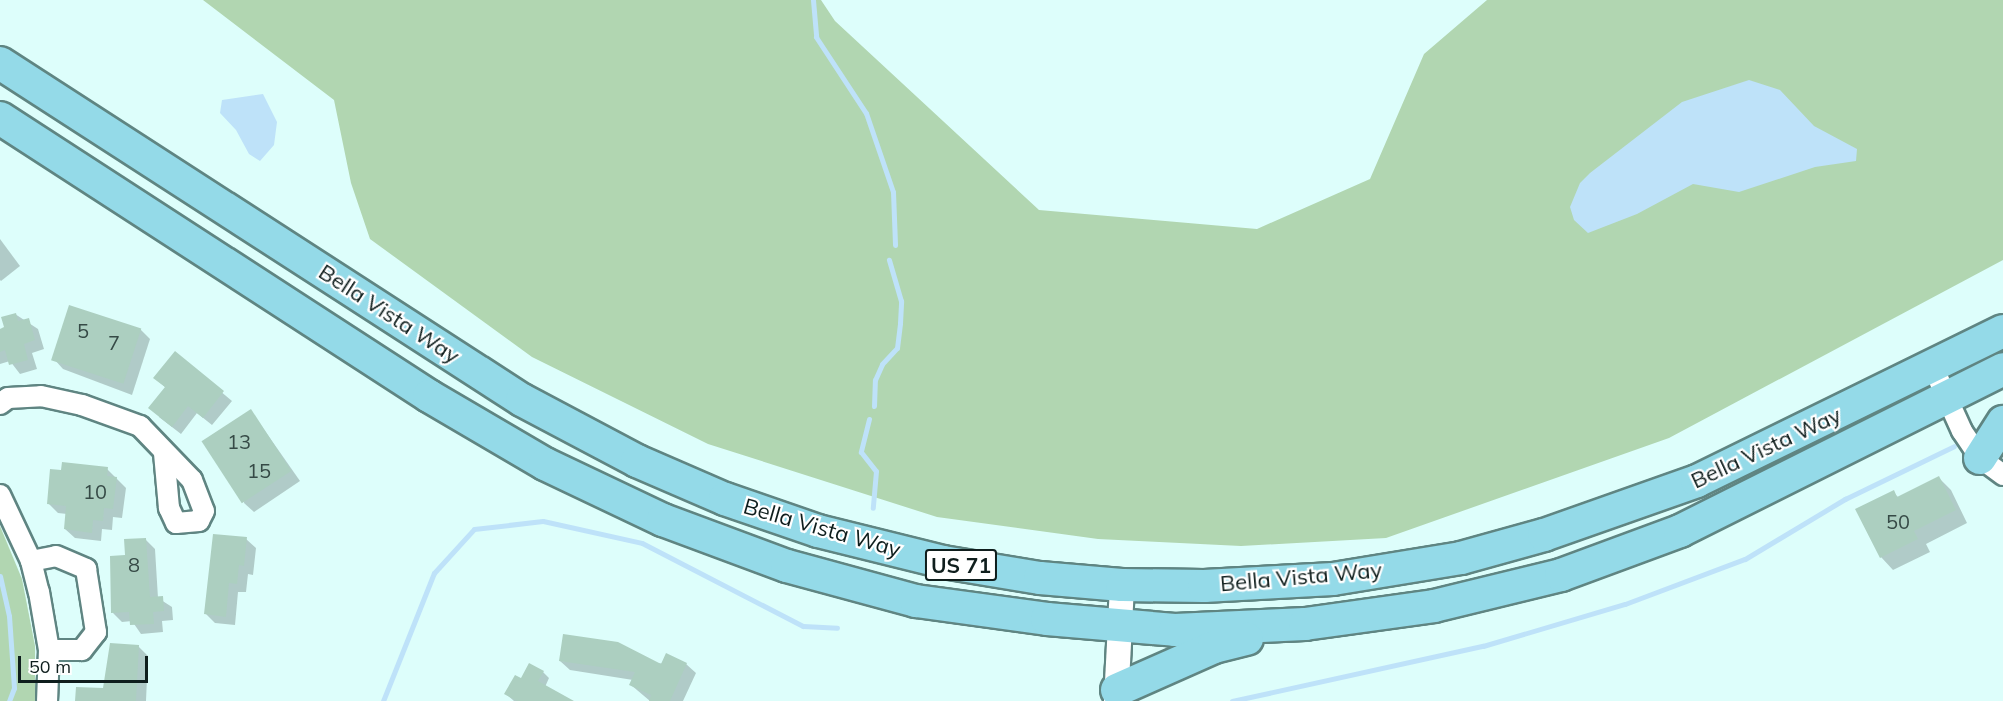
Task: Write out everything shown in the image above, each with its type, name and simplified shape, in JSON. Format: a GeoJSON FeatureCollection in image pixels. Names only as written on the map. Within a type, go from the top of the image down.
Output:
{"type":"FeatureCollection","features":[{"type":"Feature","properties":{"kind":"main road","name":"Bella Vista Way"},"geometry":{"type":"LineString","coordinates":[[0,63],[522,400],[637,461],[725,499],[818,531],[943,562],[1040,578],[1122,585],[1204,586],[1333,579],[1461,558],[1544,536],[1697,481],[1933,368],[2003,331]]}},
{"type":"Feature","properties":{"kind":"main road","name":"Bella Vista Way"},"geometry":{"type":"LineString","coordinates":[[0,118],[429,396],[545,464],[663,520],[787,566],[916,601],[1120,627],[1175,630],[1305,624],[1434,606],[1561,575],[1680,531],[2003,369]]}},
{"type":"Feature","properties":{"kind":"main road"},"geometry":{"type":"LineString","coordinates":[[1992,466],[2003,422]]}},
{"type":"Feature","properties":{"kind":"main road"},"geometry":{"type":"LineString","coordinates":[[1117,696],[1214,647],[1305,624]]}},
{"type":"Feature","properties":{"kind":"street"},"geometry":{"type":"LineString","coordinates":[[1933,368],[1947,399],[1992,466]]}},
{"type":"Feature","properties":{"kind":"street"},"geometry":{"type":"LineString","coordinates":[[0,404],[8,398],[41,396],[82,405],[140,426],[164,453]]}},
{"type":"Feature","properties":{"kind":"street"},"geometry":{"type":"LineString","coordinates":[[0,495],[31,561],[49,650],[47,701]]}},
{"type":"Feature","properties":{"kind":"street"},"geometry":{"type":"LineString","coordinates":[[31,561],[56,555],[86,569],[96,632],[82,650],[49,650]]}},
{"type":"Feature","properties":{"kind":"street"},"geometry":{"type":"LineString","coordinates":[[1117,696],[1122,585]]}},
{"type":"Feature","properties":{"kind":"green space"},"geometry":{"type":"Polygon","coordinates":[[[203,0],[821,0],[835,21],[1039,210],[1257,229],[1370,179],[1424,54],[1487,0],[2003,0],[2003,260],[1669,438],[1386,538],[1241,546],[1098,539],[937,517],[708,444],[532,357],[370,239],[351,183],[334,100],[203,0]]]}},
{"type":"Feature","properties":{"kind":"green space"},"geometry":{"type":"Polygon","coordinates":[[[0,526],[22,579],[35,646],[35,701],[0,701],[0,526]]]}},
{"type":"Feature","properties":{"kind":"water"},"geometry":{"type":"Polygon","coordinates":[[[1749,80],[1780,90],[1814,126],[1857,149],[1856,161],[1815,167],[1739,192],[1693,184],[1637,214],[1588,233],[1574,220],[1570,207],[1580,183],[1590,173],[1682,102],[1749,80]]]}},
{"type":"Feature","properties":{"kind":"water"},"geometry":{"type":"Polygon","coordinates":[[[263,94],[277,122],[274,145],[260,161],[249,154],[236,130],[220,113],[222,100],[263,94]]]}},
{"type":"Feature","properties":{"kind":"building"},"geometry":{"type":"Polygon","coordinates":[[[69,305],[141,328],[123,384],[51,360],[69,305]]]}},
{"type":"Feature","properties":{"kind":"building"},"geometry":{"type":"Polygon","coordinates":[[[16,313],[18,321],[29,318],[35,340],[24,344],[28,360],[9,365],[5,350],[0,352],[0,329],[4,327],[1,317],[16,313]]]}},
{"type":"Feature","properties":{"kind":"building"},"geometry":{"type":"Polygon","coordinates":[[[175,351],[224,391],[203,418],[188,406],[172,427],[148,408],[165,387],[153,378],[175,351]]]}},
{"type":"Feature","properties":{"kind":"building"},"geometry":{"type":"Polygon","coordinates":[[[251,409],[291,471],[242,503],[202,441],[251,409]]]}},
{"type":"Feature","properties":{"kind":"building"},"geometry":{"type":"Polygon","coordinates":[[[62,462],[108,467],[107,476],[117,477],[113,509],[104,508],[103,521],[93,520],[92,533],[64,529],[66,506],[47,504],[50,469],[61,470],[62,462]]]}},
{"type":"Feature","properties":{"kind":"building"},"geometry":{"type":"Polygon","coordinates":[[[1939,476],[1956,510],[1914,531],[1918,539],[1880,558],[1855,509],[1894,490],[1897,497],[1939,476]]]}},
{"type":"Feature","properties":{"kind":"building"},"geometry":{"type":"Polygon","coordinates":[[[213,534],[247,537],[244,566],[239,565],[237,584],[229,583],[226,617],[204,614],[213,534]]]}},
{"type":"Feature","properties":{"kind":"building"},"geometry":{"type":"Polygon","coordinates":[[[146,538],[150,597],[163,596],[164,611],[153,612],[154,624],[130,625],[129,612],[111,613],[110,556],[125,555],[124,539],[146,538]]]}},
{"type":"Feature","properties":{"kind":"building"},"geometry":{"type":"Polygon","coordinates":[[[563,634],[618,642],[661,664],[666,653],[687,663],[670,701],[649,701],[651,695],[629,685],[635,672],[559,661],[563,634]]]}},
{"type":"Feature","properties":{"kind":"building"},"geometry":{"type":"Polygon","coordinates":[[[110,643],[139,645],[136,701],[75,701],[76,687],[103,688],[110,643]]]}},
{"type":"Feature","properties":{"kind":"building"},"geometry":{"type":"Polygon","coordinates":[[[529,663],[544,671],[538,681],[574,701],[517,701],[504,694],[515,675],[521,678],[529,663]]]}},
{"type":"Feature","properties":{"kind":"waterway"},"geometry":{"type":"LineString","coordinates":[[813,0],[816,37],[866,113],[893,192],[895,245]]}},
{"type":"Feature","properties":{"kind":"waterway"},"geometry":{"type":"LineString","coordinates":[[874,406],[875,380],[882,364],[897,348],[900,323],[901,301],[889,260]]}},
{"type":"Feature","properties":{"kind":"waterway"},"geometry":{"type":"LineString","coordinates":[[869,419],[861,452],[876,471],[873,508]]}},
{"type":"Feature","properties":{"kind":"waterway"},"geometry":{"type":"LineString","coordinates":[[1232,701],[1483,646],[1625,604],[1745,559],[1845,499],[1954,446]]}},
{"type":"Feature","properties":{"kind":"waterway"},"geometry":{"type":"LineString","coordinates":[[383,701],[434,573],[474,529],[543,521],[642,543],[803,626],[837,628]]}},
{"type":"Feature","properties":{"kind":"waterway"},"geometry":{"type":"LineString","coordinates":[[0,576],[9,616],[14,688],[9,701]]}}]}
